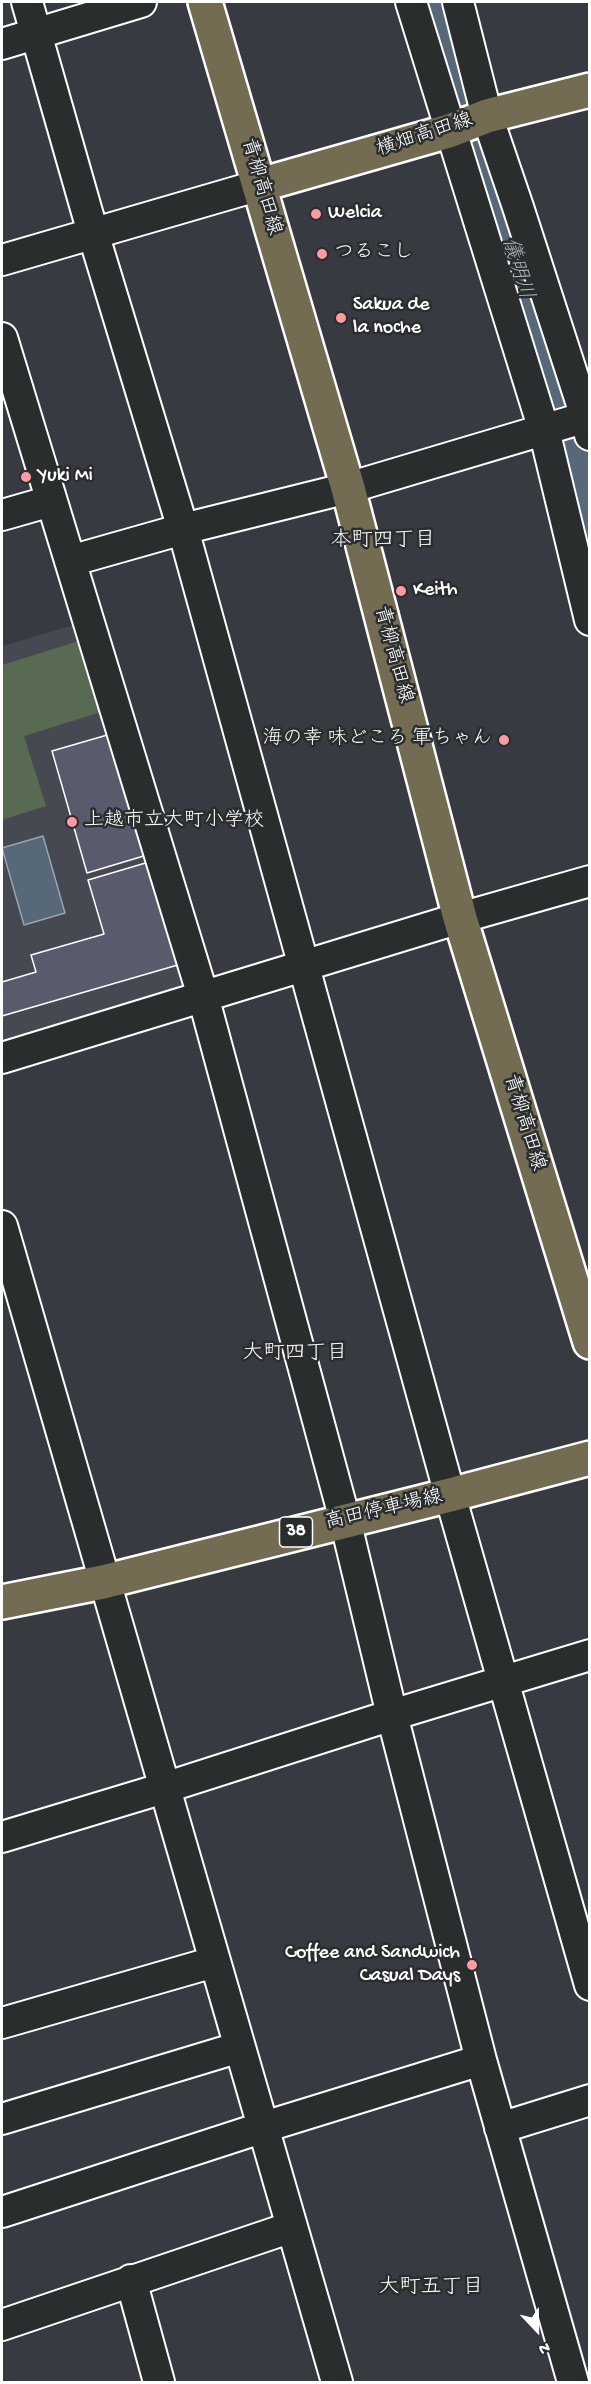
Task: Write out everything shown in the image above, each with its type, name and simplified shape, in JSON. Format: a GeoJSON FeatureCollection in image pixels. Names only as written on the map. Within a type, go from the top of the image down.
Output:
{"type":"FeatureCollection","features":[{"type":"Feature","properties":{"kind":"main road","name":"青柳高田線"},"geometry":{"type":"LineString","coordinates":[[205,2],[348,488],[460,918],[590,1342]]}},
{"type":"Feature","properties":{"kind":"main road","name":"横畑高田線"},"geometry":{"type":"LineString","coordinates":[[260,185],[449,131],[484,117],[590,90]]}},
{"type":"Feature","properties":{"kind":"main road","name":"高田停車場線"},"geometry":{"type":"LineString","coordinates":[[2,1602],[103,1582],[590,1458]]}},
{"type":"Feature","properties":{"kind":"street"},"geometry":{"type":"LineString","coordinates":[[27,2],[93,233],[183,529],[450,1495],[590,1985]]}},
{"type":"Feature","properties":{"kind":"street"},"geometry":{"type":"LineString","coordinates":[[2,44],[141,2]]}},
{"type":"Feature","properties":{"kind":"street"},"geometry":{"type":"LineString","coordinates":[[411,2],[449,131],[544,430],[590,620]]}},
{"type":"Feature","properties":{"kind":"street"},"geometry":{"type":"LineString","coordinates":[[70,561],[183,529],[348,488],[544,430],[586,422],[484,117],[458,2]]}},
{"type":"Feature","properties":{"kind":"street"},"geometry":{"type":"LineString","coordinates":[[2,260],[260,185]]}},
{"type":"Feature","properties":{"kind":"street"},"geometry":{"type":"LineString","coordinates":[[2,338],[204,996],[345,1520],[392,1715],[481,2060],[573,2382]]}},
{"type":"Feature","properties":{"kind":"street"},"geometry":{"type":"LineString","coordinates":[[2,515],[51,501]]}},
{"type":"Feature","properties":{"kind":"street"},"geometry":{"type":"LineString","coordinates":[[2,1058],[460,918],[590,881]]}},
{"type":"Feature","properties":{"kind":"street"},"geometry":{"type":"LineString","coordinates":[[2,1226],[103,1582],[337,2382]]}},
{"type":"Feature","properties":{"kind":"street"},"geometry":{"type":"LineString","coordinates":[[2,1837],[502,1680],[590,1655]]}},
{"type":"Feature","properties":{"kind":"street"},"geometry":{"type":"LineString","coordinates":[[2,2023],[214,1962]]}},
{"type":"Feature","properties":{"kind":"street"},"geometry":{"type":"LineString","coordinates":[[2,2119],[240,2047]]}},
{"type":"Feature","properties":{"kind":"street"},"geometry":{"type":"LineString","coordinates":[[2,2212],[481,2060]]}},
{"type":"Feature","properties":{"kind":"street"},"geometry":{"type":"LineString","coordinates":[[500,2128],[590,2100]]}},
{"type":"Feature","properties":{"kind":"street"},"geometry":{"type":"LineString","coordinates":[[2,2325],[292,2227]]}},
{"type":"Feature","properties":{"kind":"street"},"geometry":{"type":"LineString","coordinates":[[131,2280],[159,2382]]}},
{"type":"Feature","properties":{"kind":"shaded area","name":"上越市立大町小学校"},"geometry":{"type":"Polygon","coordinates":[[[81,623],[197,998],[2,1061],[2,646],[81,623]]]}},
{"type":"Feature","properties":{"kind":"green space"},"geometry":{"type":"Polygon","coordinates":[[[79,641],[101,712],[24,736],[46,806],[2,820],[2,665],[79,641]]]}},
{"type":"Feature","properties":{"kind":"water"},"geometry":{"type":"Polygon","coordinates":[[[43,836],[65,913],[24,925],[2,848],[43,836]]]}},
{"type":"Feature","properties":{"kind":"building"},"geometry":{"type":"Polygon","coordinates":[[[121,731],[157,852],[87,873],[52,751],[121,731]]]}},
{"type":"Feature","properties":{"kind":"building"},"geometry":{"type":"Polygon","coordinates":[[[159,859],[188,962],[2,1016],[2,982],[36,972],[31,955],[104,934],[88,880],[159,859]]]}},
{"type":"Feature","properties":{"kind":"waterway","name":"儀明川"},"geometry":{"type":"LineString","coordinates":[[435,2],[448,53],[566,434],[590,538]]}},
{"type":"Feature","properties":{"kind":"place","name":"Welcia"},"geometry":{"type":"Point","coordinates":[316,214]}},
{"type":"Feature","properties":{"kind":"place","name":"つるこし"},"geometry":{"type":"Point","coordinates":[322,254]}},
{"type":"Feature","properties":{"kind":"place","name":"Sakua de la noche"},"geometry":{"type":"Point","coordinates":[341,318]}},
{"type":"Feature","properties":{"kind":"place","name":"Yuki Mi"},"geometry":{"type":"Point","coordinates":[26,477]}},
{"type":"Feature","properties":{"kind":"place","name":"Keith"},"geometry":{"type":"Point","coordinates":[401,591]}},
{"type":"Feature","properties":{"kind":"place","name":"海の幸 味どころ 軍ちゃん"},"geometry":{"type":"Point","coordinates":[504,740]}},
{"type":"Feature","properties":{"kind":"place","name":"上越市立大町小学校"},"geometry":{"type":"Point","coordinates":[72,822]}},
{"type":"Feature","properties":{"kind":"place","name":"Coffee and Sandwich Casual Days"},"geometry":{"type":"Point","coordinates":[472,1965]}},
{"type":"Feature","properties":{"kind":"district","name":"本町四丁目"},"geometry":{"type":"Point","coordinates":[383,542]}},
{"type":"Feature","properties":{"kind":"district","name":"大町四丁目"},"geometry":{"type":"Point","coordinates":[295,1355]}},
{"type":"Feature","properties":{"kind":"district","name":"大町五丁目"},"geometry":{"type":"Point","coordinates":[431,2289]}}]}
